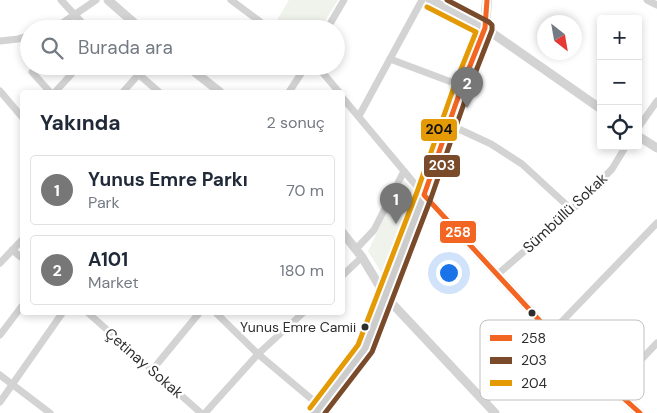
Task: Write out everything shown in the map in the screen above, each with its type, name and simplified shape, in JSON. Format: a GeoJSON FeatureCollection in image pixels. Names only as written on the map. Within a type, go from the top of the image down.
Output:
{"type":"FeatureCollection","features":[{"type":"Feature","properties":{"kind":"main road"},"geometry":{"type":"LineString","coordinates":[[321,411],[365,348],[386,297],[448,124],[485,28],[487,0]]}},
{"type":"Feature","properties":{"kind":"street"},"geometry":{"type":"LineString","coordinates":[[66,20],[96,0]]}},
{"type":"Feature","properties":{"kind":"street"},"geometry":{"type":"LineString","coordinates":[[108,0],[110,4],[130,20]]}},
{"type":"Feature","properties":{"kind":"street"},"geometry":{"type":"LineString","coordinates":[[231,0],[258,20]]}},
{"type":"Feature","properties":{"kind":"street"},"geometry":{"type":"LineString","coordinates":[[333,20],[344,0]]}},
{"type":"Feature","properties":{"kind":"street"},"geometry":{"type":"LineString","coordinates":[[359,116],[422,0]]}},
{"type":"Feature","properties":{"kind":"street"},"geometry":{"type":"LineString","coordinates":[[430,0],[485,28],[597,106]]}},
{"type":"Feature","properties":{"kind":"street"},"geometry":{"type":"LineString","coordinates":[[648,0],[657,5]]}},
{"type":"Feature","properties":{"kind":"street"},"geometry":{"type":"LineString","coordinates":[[62,2],[80,20]]}},
{"type":"Feature","properties":{"kind":"street"},"geometry":{"type":"LineString","coordinates":[[0,41],[20,38]]}},
{"type":"Feature","properties":{"kind":"street"},"geometry":{"type":"LineString","coordinates":[[390,59],[462,86]]}},
{"type":"Feature","properties":{"kind":"street"},"geometry":{"type":"LineString","coordinates":[[35,75],[48,90]]}},
{"type":"Feature","properties":{"kind":"street"},"geometry":{"type":"LineString","coordinates":[[57,90],[70,75]]}},
{"type":"Feature","properties":{"kind":"street"},"geometry":{"type":"LineString","coordinates":[[125,90],[138,75],[157,90]]}},
{"type":"Feature","properties":{"kind":"street"},"geometry":{"type":"LineString","coordinates":[[198,75],[217,90]]}},
{"type":"Feature","properties":{"kind":"street"},"geometry":{"type":"LineString","coordinates":[[290,90],[300,75]]}},
{"type":"Feature","properties":{"kind":"street"},"geometry":{"type":"LineString","coordinates":[[325,75],[337,90]]}},
{"type":"Feature","properties":{"kind":"street"},"geometry":{"type":"LineString","coordinates":[[0,91],[20,115]]}},
{"type":"Feature","properties":{"kind":"street"},"geometry":{"type":"LineString","coordinates":[[345,100],[424,195],[539,320]]}},
{"type":"Feature","properties":{"kind":"street"},"geometry":{"type":"LineString","coordinates":[[642,123],[657,102]]}},
{"type":"Feature","properties":{"kind":"street"},"geometry":{"type":"LineString","coordinates":[[448,124],[491,144],[522,164],[572,210]]}},
{"type":"Feature","properties":{"kind":"street"},"geometry":{"type":"LineString","coordinates":[[642,139],[657,148]]}},
{"type":"Feature","properties":{"kind":"street","name":"Sümbüllü Sokak"},"geometry":{"type":"LineString","coordinates":[[498,274],[572,210],[612,169],[624,150]]}},
{"type":"Feature","properties":{"kind":"street"},"geometry":{"type":"LineString","coordinates":[[356,249],[374,230],[404,171]]}},
{"type":"Feature","properties":{"kind":"street"},"geometry":{"type":"LineString","coordinates":[[564,320],[657,223]]}},
{"type":"Feature","properties":{"kind":"street"},"geometry":{"type":"LineString","coordinates":[[345,236],[362,257],[386,297],[480,399]]}},
{"type":"Feature","properties":{"kind":"street"},"geometry":{"type":"LineString","coordinates":[[0,263],[20,242]]}},
{"type":"Feature","properties":{"kind":"street"},"geometry":{"type":"LineString","coordinates":[[12,250],[20,256]]}},
{"type":"Feature","properties":{"kind":"street"},"geometry":{"type":"LineString","coordinates":[[345,273],[362,257]]}},
{"type":"Feature","properties":{"kind":"street"},"geometry":{"type":"LineString","coordinates":[[0,335],[20,309]]}},
{"type":"Feature","properties":{"kind":"street"},"geometry":{"type":"LineString","coordinates":[[0,402],[61,315]]}},
{"type":"Feature","properties":{"kind":"street","name":"Çetinay Sokak"},"geometry":{"type":"LineString","coordinates":[[90,315],[201,413]]}},
{"type":"Feature","properties":{"kind":"street"},"geometry":{"type":"LineString","coordinates":[[153,369],[198,315]]}},
{"type":"Feature","properties":{"kind":"street"},"geometry":{"type":"LineString","coordinates":[[218,315],[321,411]]}},
{"type":"Feature","properties":{"kind":"street"},"geometry":{"type":"LineString","coordinates":[[205,413],[258,354],[301,315]]}},
{"type":"Feature","properties":{"kind":"street"},"geometry":{"type":"LineString","coordinates":[[644,357],[657,343]]}},
{"type":"Feature","properties":{"kind":"street"},"geometry":{"type":"LineString","coordinates":[[0,375],[50,413]]}},
{"type":"Feature","properties":{"kind":"street"},"geometry":{"type":"LineString","coordinates":[[626,400],[640,413]]}},
{"type":"Feature","properties":{"kind":"shaded area"},"geometry":{"type":"Polygon","coordinates":[[[289,0],[338,0],[326,20],[277,20],[289,0]]]}},
{"type":"Feature","properties":{"kind":"shaded area"},"geometry":{"type":"Polygon","coordinates":[[[403,179],[421,197],[389,285],[368,251],[403,179]]]}},
{"type":"Feature","properties":{"kind":"transit line","name":"203"},"geometry":{"type":"LineString","coordinates":[[325,413],[372,352],[431,198],[492,30],[492,25],[489,22],[447,0]]}},
{"type":"Feature","properties":{"kind":"transit line","name":"258"},"geometry":{"type":"LineString","coordinates":[[487,0],[485,28],[462,86],[424,195],[539,320]]}},
{"type":"Feature","properties":{"kind":"transit line","name":"204"},"geometry":{"type":"LineString","coordinates":[[310,408],[358,345],[476,32],[427,7]]}},
{"type":"Feature","properties":{"kind":"transit line","name":"258"},"geometry":{"type":"LineString","coordinates":[[626,400],[640,413]]}},
{"type":"Feature","properties":{"kind":"place","name":"A101"},"geometry":{"type":"Point","coordinates":[467,108]}},
{"type":"Feature","properties":{"kind":"place","name":"Yunus Emre Parkı"},"geometry":{"type":"Point","coordinates":[396,224]}},
{"type":"Feature","properties":{"kind":"place","name":"Yunus Emre Camii"},"geometry":{"type":"Point","coordinates":[365,327]}}]}
